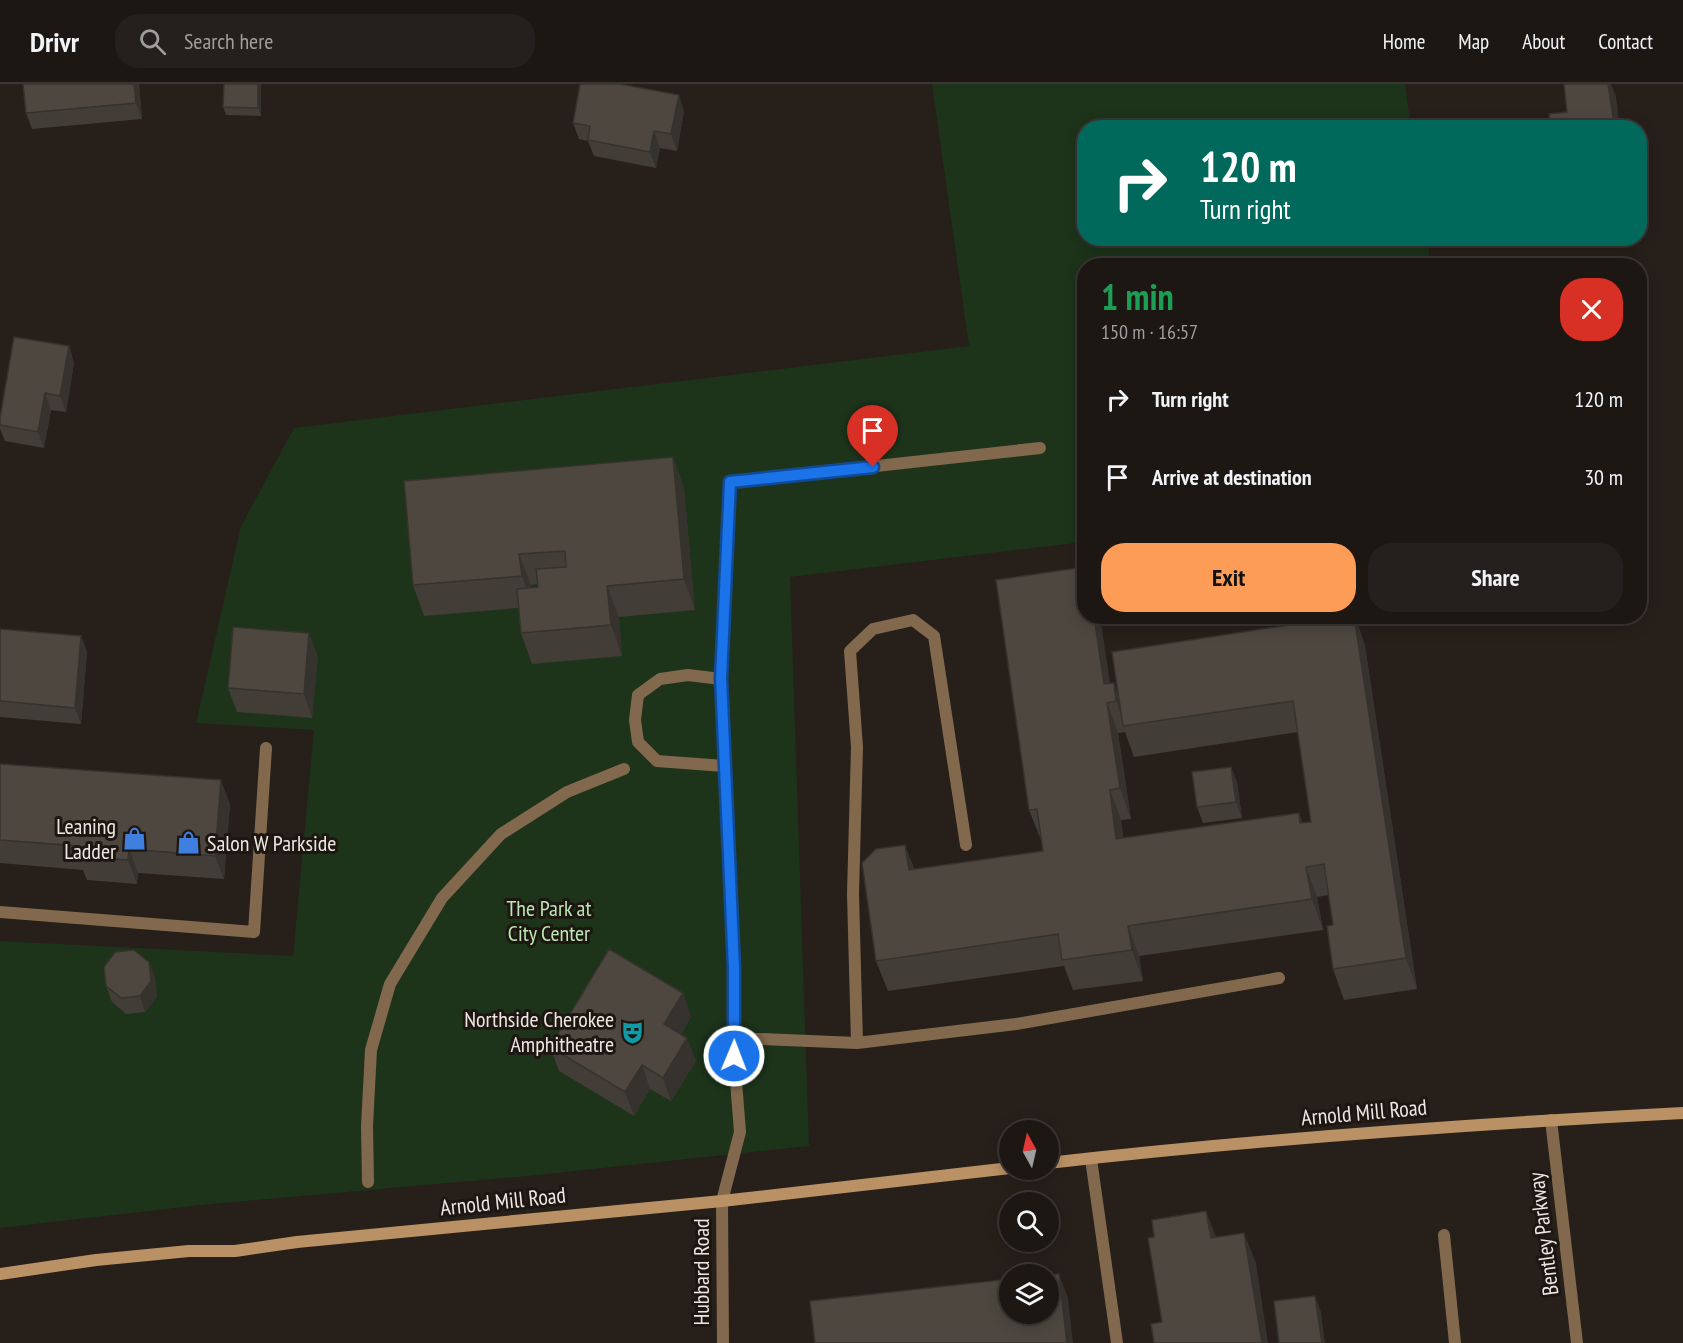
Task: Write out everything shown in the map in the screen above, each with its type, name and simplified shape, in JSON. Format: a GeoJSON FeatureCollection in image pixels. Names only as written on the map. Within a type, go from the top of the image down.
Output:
{"type":"FeatureCollection","features":[{"type":"Feature","properties":{"kind":"main road","name":"Arnold Mill Road"},"geometry":{"type":"LineString","coordinates":[[1059,1162],[1412,1128],[1683,1113]]}},
{"type":"Feature","properties":{"kind":"main road","name":"Arnold Mill Road"},"geometry":{"type":"LineString","coordinates":[[0,1274],[108,1259],[189,1251],[235,1251],[297,1242],[722,1201],[999,1169]]}},
{"type":"Feature","properties":{"kind":"street"},"geometry":{"type":"LineString","coordinates":[[721,678],[688,675],[660,679],[638,695],[634,720],[638,742],[657,761],[723,766],[721,678],[730,482],[1040,448]]}},
{"type":"Feature","properties":{"kind":"street"},"geometry":{"type":"LineString","coordinates":[[857,1043],[853,894],[857,747],[850,651],[873,629],[913,620],[934,636],[966,845]]}},
{"type":"Feature","properties":{"kind":"street"},"geometry":{"type":"LineString","coordinates":[[0,912],[254,933],[266,748]]}},
{"type":"Feature","properties":{"kind":"street","name":"Hubbard Road"},"geometry":{"type":"LineString","coordinates":[[723,766],[734,968],[734,1056],[740,1132],[722,1201],[723,1343]]}},
{"type":"Feature","properties":{"kind":"street"},"geometry":{"type":"LineString","coordinates":[[368,1182],[367,1126],[371,1050],[390,984],[442,898],[501,834],[567,792],[624,769]]}},
{"type":"Feature","properties":{"kind":"street"},"geometry":{"type":"LineString","coordinates":[[735,1038],[857,1043],[1016,1024],[1279,978]]}},
{"type":"Feature","properties":{"kind":"street","name":"Bentley Parkway"},"geometry":{"type":"LineString","coordinates":[[1551,1120],[1577,1343]]}},
{"type":"Feature","properties":{"kind":"street"},"geometry":{"type":"LineString","coordinates":[[1090,1159],[1117,1343]]}},
{"type":"Feature","properties":{"kind":"street"},"geometry":{"type":"LineString","coordinates":[[1444,1235],[1455,1343]]}},
{"type":"Feature","properties":{"kind":"green space","name":"The Park at City Center"},"geometry":{"type":"Polygon","coordinates":[[[932,84],[1405,84],[1410,120],[1077,120],[1077,246],[1428,246],[1430,258],[1077,258],[1077,543],[790,577],[809,1146],[528,1176],[201,1205],[0,1228],[0,941],[293,956],[314,730],[196,723],[241,526],[294,428],[969,346],[932,84]]]}},
{"type":"Feature","properties":{"kind":"building"},"geometry":{"type":"Polygon","coordinates":[[[23,84],[134,84],[136,103],[26,113],[23,84]]]}},
{"type":"Feature","properties":{"kind":"building"},"geometry":{"type":"Polygon","coordinates":[[[224,84],[258,84],[258,108],[223,107],[224,84]]]}},
{"type":"Feature","properties":{"kind":"building"},"geometry":{"type":"Polygon","coordinates":[[[580,84],[620,84],[679,95],[671,134],[654,131],[650,152],[588,140],[590,126],[573,123],[580,84]]]}},
{"type":"Feature","properties":{"kind":"building"},"geometry":{"type":"Polygon","coordinates":[[[1564,84],[1608,84],[1613,117],[1616,117],[1616,120],[1550,120],[1549,114],[1567,112],[1564,84]]]}},
{"type":"Feature","properties":{"kind":"building"},"geometry":{"type":"Polygon","coordinates":[[[14,337],[69,346],[60,396],[45,393],[38,432],[0,425],[14,337]]]}},
{"type":"Feature","properties":{"kind":"building"},"geometry":{"type":"Polygon","coordinates":[[[673,457],[684,579],[607,586],[611,625],[521,633],[517,589],[538,587],[536,569],[566,567],[565,551],[519,554],[522,576],[413,585],[404,481],[673,457]]]}},
{"type":"Feature","properties":{"kind":"building"},"geometry":{"type":"Polygon","coordinates":[[[1077,568],[1077,624],[1095,624],[1104,684],[1114,683],[1116,701],[1107,703],[1120,788],[1110,790],[1116,839],[1299,813],[1300,823],[1311,822],[1293,701],[1123,726],[1112,652],[1296,624],[1355,624],[1406,958],[1333,969],[1327,926],[1333,925],[1324,864],[1306,867],[1312,899],[1128,926],[1132,950],[1062,960],[1058,934],[876,961],[862,863],[876,849],[905,845],[909,870],[1043,851],[1037,809],[1029,810],[996,580],[1077,568]]]}},
{"type":"Feature","properties":{"kind":"building"},"geometry":{"type":"Polygon","coordinates":[[[233,627],[309,633],[304,694],[228,688],[233,627]]]}},
{"type":"Feature","properties":{"kind":"building"},"geometry":{"type":"Polygon","coordinates":[[[0,629],[81,636],[75,708],[0,701],[0,629]]]}},
{"type":"Feature","properties":{"kind":"building"},"geometry":{"type":"Polygon","coordinates":[[[0,764],[221,780],[215,856],[129,849],[128,860],[78,857],[79,846],[0,840],[0,764]]]}},
{"type":"Feature","properties":{"kind":"building"},"geometry":{"type":"Polygon","coordinates":[[[1231,767],[1236,802],[1197,807],[1192,772],[1231,767]]]}},
{"type":"Feature","properties":{"kind":"building","name":"Northside Cherokee Amphitheatre"},"geometry":{"type":"Polygon","coordinates":[[[609,949],[683,993],[664,1024],[687,1038],[663,1078],[642,1065],[625,1092],[550,1047],[609,949]]]}},
{"type":"Feature","properties":{"kind":"building"},"geometry":{"type":"Polygon","coordinates":[[[134,950],[149,962],[151,981],[140,996],[121,998],[106,986],[104,967],[115,952],[134,950]]]}},
{"type":"Feature","properties":{"kind":"building"},"geometry":{"type":"Polygon","coordinates":[[[1206,1211],[1211,1238],[1244,1233],[1262,1343],[1154,1343],[1151,1324],[1162,1322],[1148,1238],[1154,1237],[1152,1220],[1206,1211]]]}},
{"type":"Feature","properties":{"kind":"building"},"geometry":{"type":"Polygon","coordinates":[[[1059,1274],[1067,1343],[815,1343],[810,1301],[999,1280],[999,1324],[1059,1324],[1059,1274]]]}},
{"type":"Feature","properties":{"kind":"building"},"geometry":{"type":"Polygon","coordinates":[[[1315,1296],[1322,1343],[1279,1343],[1274,1301],[1315,1296]]]}},
{"type":"Feature","properties":{"kind":"place","name":"Leaning Ladder"},"geometry":{"type":"Point","coordinates":[134,839]}},
{"type":"Feature","properties":{"kind":"place","name":"Salon W Parkside"},"geometry":{"type":"Point","coordinates":[189,843]}},
{"type":"Feature","properties":{"kind":"place","name":"Northside Cherokee Amphitheatre"},"geometry":{"type":"Point","coordinates":[632,1032]}},
{"type":"Feature","properties":{"kind":"route"},"geometry":{"type":"LineString","coordinates":[[734,1056],[734,968],[723,766],[721,678],[730,482],[873,467]]}}]}
